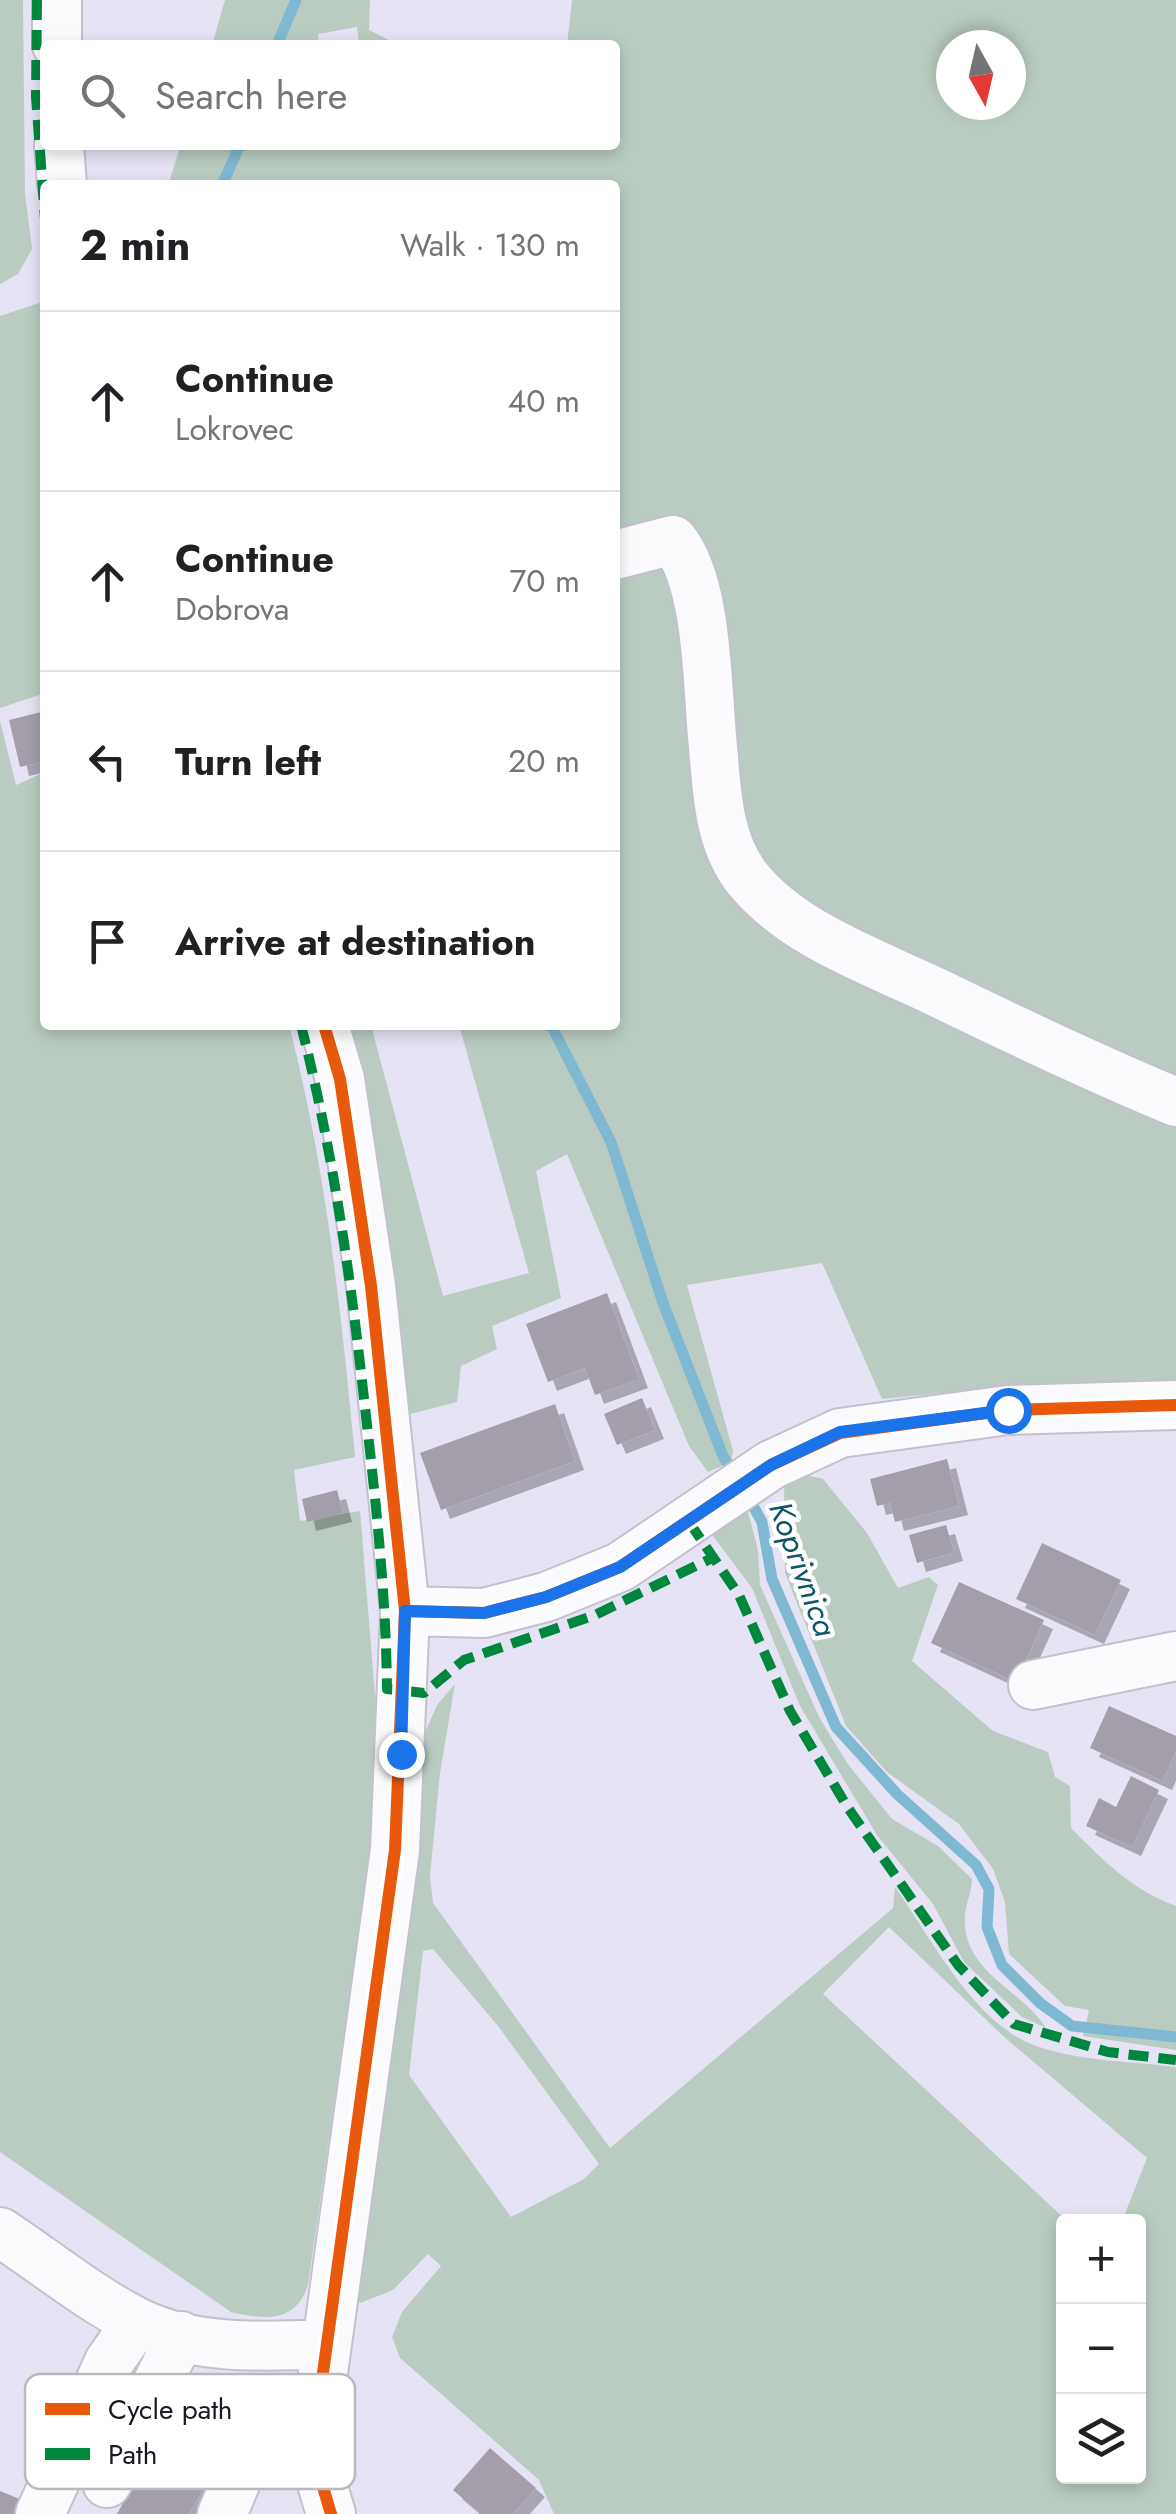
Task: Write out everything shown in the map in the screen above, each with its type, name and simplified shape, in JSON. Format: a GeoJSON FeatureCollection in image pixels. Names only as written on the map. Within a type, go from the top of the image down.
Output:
{"type":"FeatureCollection","features":[{"type":"Feature","properties":{"kind":"street"},"geometry":{"type":"LineString","coordinates":[[57,0],[57,40]]}},
{"type":"Feature","properties":{"kind":"street"},"geometry":{"type":"LineString","coordinates":[[59,150],[62,180]]}},
{"type":"Feature","properties":{"kind":"street"},"geometry":{"type":"LineString","coordinates":[[620,555],[673,540],[682,550],[698,609],[724,829],[746,877],[772,903],[848,950],[1090,1066],[1176,1102]]}},
{"type":"Feature","properties":{"kind":"street"},"geometry":{"type":"LineString","coordinates":[[321,2374],[395,1850],[405,1611],[371,1286],[340,1079],[325,1030]]}},
{"type":"Feature","properties":{"kind":"street"},"geometry":{"type":"LineString","coordinates":[[405,1611],[484,1613],[546,1597],[620,1567],[771,1465],[840,1432],[1008,1410],[1176,1404]]}},
{"type":"Feature","properties":{"kind":"street"},"geometry":{"type":"LineString","coordinates":[[1034,1686],[1176,1656]]}},
{"type":"Feature","properties":{"kind":"street"},"geometry":{"type":"LineString","coordinates":[[0,2232],[158,2329],[256,2348],[324,2344]]}},
{"type":"Feature","properties":{"kind":"street"},"geometry":{"type":"LineString","coordinates":[[143,2374],[158,2329]]}},
{"type":"Feature","properties":{"kind":"street"},"geometry":{"type":"LineString","coordinates":[[104,2374],[109,2362],[158,2329]]}},
{"type":"Feature","properties":{"kind":"street"},"geometry":{"type":"LineString","coordinates":[[40,2514],[51,2489]]}},
{"type":"Feature","properties":{"kind":"street"},"geometry":{"type":"LineString","coordinates":[[222,2514],[235,2489]]}},
{"type":"Feature","properties":{"kind":"street"},"geometry":{"type":"LineString","coordinates":[[325,2489],[331,2514]]}},
{"type":"Feature","properties":{"kind":"green space"},"geometry":{"type":"Polygon","coordinates":[[[0,0],[23,0],[25,193],[32,249],[18,274],[0,284],[0,0]]]}},
{"type":"Feature","properties":{"kind":"green space"},"geometry":{"type":"Polygon","coordinates":[[[225,0],[370,0],[369,30],[389,40],[358,40],[357,27],[318,34],[319,40],[213,40],[225,0]]]}},
{"type":"Feature","properties":{"kind":"green space"},"geometry":{"type":"Polygon","coordinates":[[[572,0],[1176,0],[1176,1092],[1068,1047],[752,874],[699,581],[620,549],[620,180],[170,180],[179,150],[620,150],[620,40],[568,40],[572,0]]]}},
{"type":"Feature","properties":{"kind":"green space"},"geometry":{"type":"Polygon","coordinates":[[[40,303],[40,695],[0,708],[0,316],[40,303]]]}},
{"type":"Feature","properties":{"kind":"green space"},"geometry":{"type":"Polygon","coordinates":[[[666,552],[729,864],[1176,1110],[1176,1385],[1002,1387],[882,1399],[822,1263],[687,1285],[733,1451],[731,1462],[708,1472],[689,1446],[567,1154],[536,1171],[561,1298],[492,1326],[497,1349],[461,1366],[457,1402],[407,1415],[375,1170],[344,1030],[372,1030],[443,1296],[529,1273],[460,1030],[620,1030],[620,562],[666,552]]]}},
{"type":"Feature","properties":{"kind":"green space"},"geometry":{"type":"Polygon","coordinates":[[[0,721],[16,785],[40,774],[40,1030],[290,1030],[322,1186],[355,1457],[294,1470],[300,1521],[360,1511],[379,1744],[372,1838],[308,2285],[296,2306],[278,2316],[231,2312],[0,2152],[0,721]]]}},
{"type":"Feature","properties":{"kind":"green space"},"geometry":{"type":"Polygon","coordinates":[[[798,1473],[823,1479],[867,1533],[898,1588],[929,1577],[938,1585],[912,1661],[993,1731],[1048,1752],[1055,1777],[1070,1786],[1071,1828],[1132,1883],[1176,1906],[1176,2050],[1083,2036],[1089,2010],[1065,2006],[1009,1954],[1005,1902],[993,1869],[959,1824],[887,1772],[846,1726],[785,1573],[784,1481],[798,1473]]]}},
{"type":"Feature","properties":{"kind":"green space"},"geometry":{"type":"Polygon","coordinates":[[[746,1504],[758,1550],[760,1585],[819,1717],[847,1763],[892,1819],[938,1846],[972,1879],[965,1918],[973,1953],[1046,2028],[1022,2017],[964,1962],[933,1904],[877,1835],[800,1706],[752,1588],[707,1528],[746,1504]]]}},
{"type":"Feature","properties":{"kind":"green space"},"geometry":{"type":"Polygon","coordinates":[[[455,1684],[440,1773],[430,1876],[433,1903],[610,2148],[893,1908],[895,1887],[971,1997],[1010,2032],[1031,2044],[1065,2054],[1176,2067],[1176,2514],[554,2514],[539,2480],[400,2358],[392,2337],[402,2312],[441,2266],[428,2254],[393,2290],[360,2303],[351,2289],[407,1947],[422,1802],[421,1742],[437,1705],[455,1684]],[[889,1927],[823,1994],[1059,2214],[1056,2214],[1056,2484],[1146,2484],[1146,2214],[1125,2214],[1147,2158],[1003,2036],[889,1927]],[[433,1949],[423,1951],[409,2075],[511,2217],[584,2179],[599,2164],[498,2026],[433,1949]]]}},
{"type":"Feature","properties":{"kind":"building"},"geometry":{"type":"Polygon","coordinates":[[[40,712],[40,762],[20,767],[9,720],[40,712]]]}},
{"type":"Feature","properties":{"kind":"building"},"geometry":{"type":"Polygon","coordinates":[[[607,1293],[639,1379],[595,1395],[585,1368],[548,1382],[526,1324],[607,1293]]]}},
{"type":"Feature","properties":{"kind":"building"},"geometry":{"type":"Polygon","coordinates":[[[642,1398],[655,1430],[617,1445],[604,1414],[642,1398]]]}},
{"type":"Feature","properties":{"kind":"building"},"geometry":{"type":"Polygon","coordinates":[[[555,1404],[575,1461],[441,1510],[420,1453],[555,1404]]]}},
{"type":"Feature","properties":{"kind":"building"},"geometry":{"type":"Polygon","coordinates":[[[947,1459],[959,1506],[895,1522],[890,1503],[877,1506],[870,1479],[947,1459]]]}},
{"type":"Feature","properties":{"kind":"building"},"geometry":{"type":"Polygon","coordinates":[[[337,1490],[343,1513],[307,1522],[302,1499],[337,1490]]]}},
{"type":"Feature","properties":{"kind":"building"},"geometry":{"type":"Polygon","coordinates":[[[946,1525],[954,1552],[917,1563],[909,1535],[946,1525]]]}},
{"type":"Feature","properties":{"kind":"building"},"geometry":{"type":"Polygon","coordinates":[[[1042,1543],[1121,1580],[1095,1635],[1016,1599],[1042,1543]]]}},
{"type":"Feature","properties":{"kind":"building"},"geometry":{"type":"Polygon","coordinates":[[[959,1582],[1044,1620],[1016,1682],[931,1643],[959,1582]]]}},
{"type":"Feature","properties":{"kind":"building"},"geometry":{"type":"Polygon","coordinates":[[[1109,1706],[1176,1736],[1176,1751],[1163,1781],[1090,1748],[1109,1706]]]}},
{"type":"Feature","properties":{"kind":"building"},"geometry":{"type":"Polygon","coordinates":[[[1131,1776],[1159,1790],[1132,1847],[1086,1826],[1099,1798],[1116,1807],[1131,1776]]]}},
{"type":"Feature","properties":{"kind":"building"},"geometry":{"type":"Polygon","coordinates":[[[490,2448],[536,2488],[513,2514],[481,2514],[453,2490],[490,2448]]]}},
{"type":"Feature","properties":{"kind":"building"},"geometry":{"type":"Polygon","coordinates":[[[131,2489],[203,2489],[189,2514],[117,2514],[131,2489]]]}},
{"type":"Feature","properties":{"kind":"building"},"geometry":{"type":"Polygon","coordinates":[[[0,2491],[32,2504],[28,2514],[0,2514],[0,2491]]]}},
{"type":"Feature","properties":{"kind":"waterway","name":"Koprivnica"},"geometry":{"type":"LineString","coordinates":[[279,40],[296,0]]}},
{"type":"Feature","properties":{"kind":"waterway","name":"Koprivnica"},"geometry":{"type":"LineString","coordinates":[[224,180],[238,150]]}},
{"type":"Feature","properties":{"kind":"waterway","name":"Koprivnica"},"geometry":{"type":"LineString","coordinates":[[554,1030],[611,1142],[663,1303],[723,1456],[735,1475]]}},
{"type":"Feature","properties":{"kind":"waterway","name":"Koprivnica"},"geometry":{"type":"LineString","coordinates":[[747,1495],[762,1522],[772,1579],[836,1727],[897,1794],[976,1865],[989,1889],[987,1927],[1002,1965],[1040,2003],[1072,2026],[1176,2037]]}},
{"type":"Feature","properties":{"kind":"marked path"},"geometry":{"type":"LineString","coordinates":[[37,0],[36,97],[42,180]]}},
{"type":"Feature","properties":{"kind":"marked path"},"geometry":{"type":"LineString","coordinates":[[302,1030],[332,1168],[354,1311],[380,1549],[387,1689],[424,1693],[464,1660],[595,1615],[712,1558]]}},
{"type":"Feature","properties":{"kind":"marked path"},"geometry":{"type":"LineString","coordinates":[[689,1522],[739,1595],[790,1711],[848,1808],[958,1965],[1014,2024],[1108,2052],[1176,2060]]}},
{"type":"Feature","properties":{"kind":"cycle path"},"geometry":{"type":"LineString","coordinates":[[323,2374],[395,1850],[405,1611],[371,1286],[340,1079],[325,1030]]}},
{"type":"Feature","properties":{"kind":"cycle path"},"geometry":{"type":"LineString","coordinates":[[405,1611],[484,1613],[546,1597],[620,1567],[771,1465],[840,1433],[1008,1410],[1176,1405]]}},
{"type":"Feature","properties":{"kind":"cycle path"},"geometry":{"type":"LineString","coordinates":[[324,2489],[331,2514]]}},
{"type":"Feature","properties":{"kind":"route"},"geometry":{"type":"LineString","coordinates":[[401,1754],[405,1611],[484,1613],[546,1597],[620,1567],[771,1465],[840,1432],[1008,1410]]}}]}
